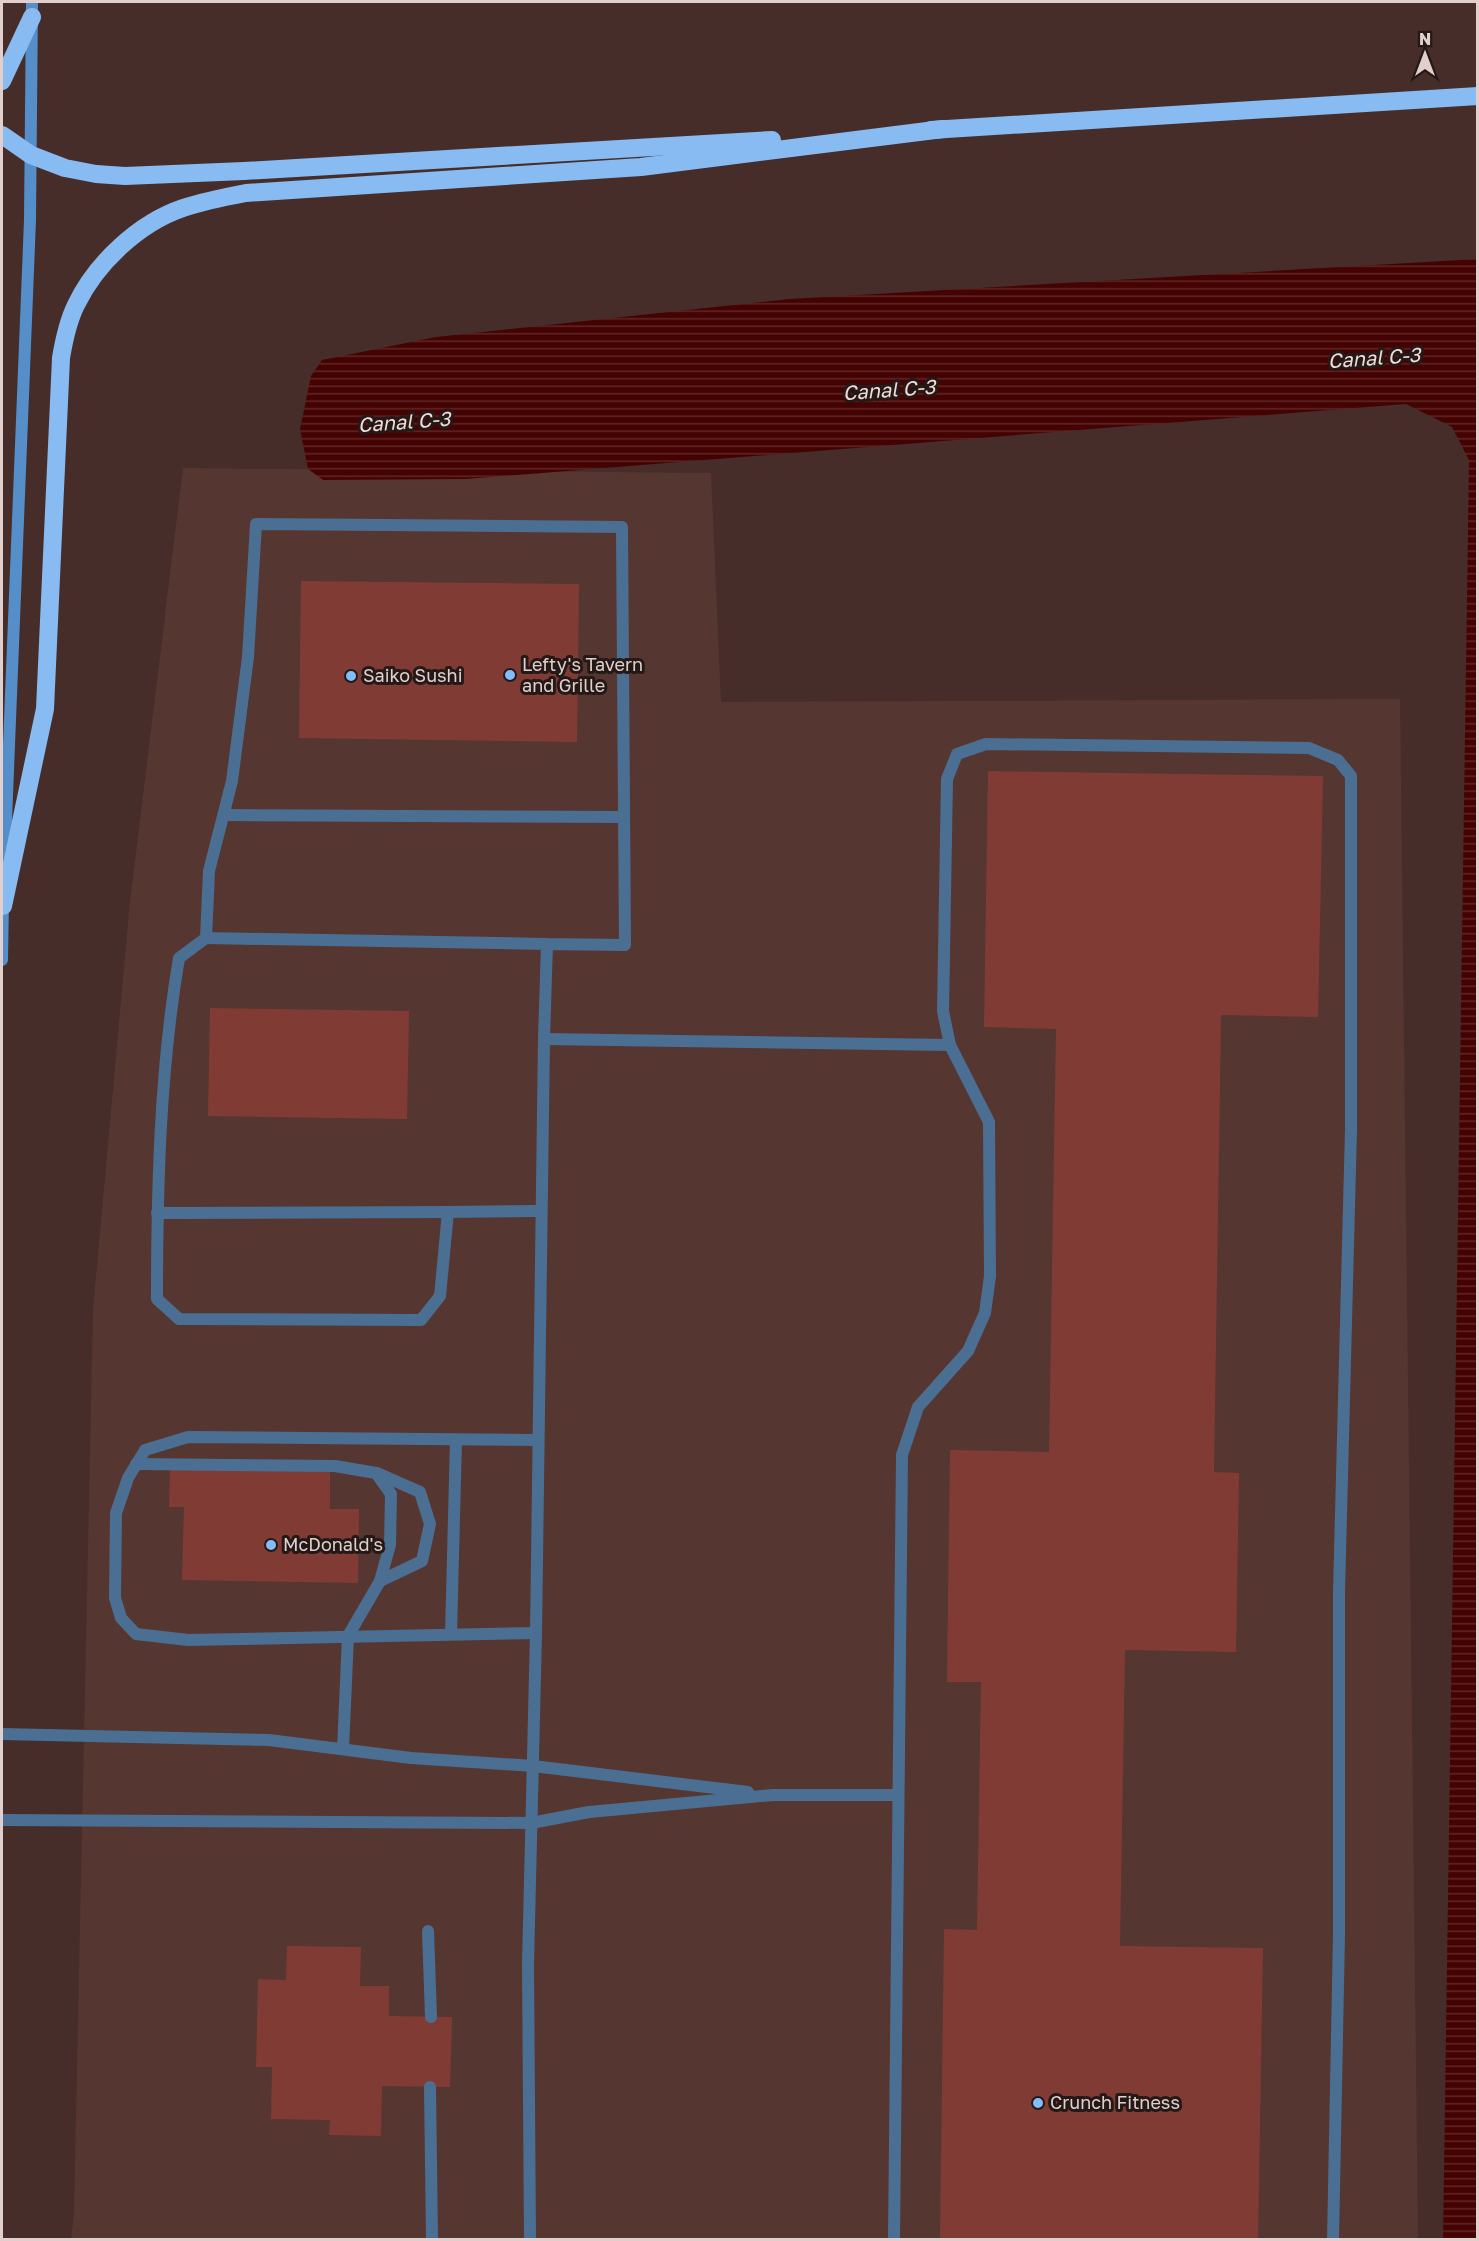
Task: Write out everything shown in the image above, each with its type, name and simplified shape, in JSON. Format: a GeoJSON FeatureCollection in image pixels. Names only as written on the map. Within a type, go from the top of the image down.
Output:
{"type":"FeatureCollection","features":[{"type":"Feature","properties":{"kind":"highway"},"geometry":{"type":"LineString","coordinates":[[2,81],[32,9]]}},
{"type":"Feature","properties":{"kind":"highway"},"geometry":{"type":"LineString","coordinates":[[2,135],[32,155],[65,168],[96,174],[125,176],[244,171],[1478,96]]}},
{"type":"Feature","properties":{"kind":"highway"},"geometry":{"type":"LineString","coordinates":[[3,906],[45,709],[60,368],[66,333],[75,306],[88,284],[107,260],[133,236],[155,221],[182,208],[246,193],[641,167],[943,129]]}},
{"type":"Feature","properties":{"kind":"main road"},"geometry":{"type":"LineString","coordinates":[[2,960],[32,155],[32,9]]}},
{"type":"Feature","properties":{"kind":"lane"},"geometry":{"type":"LineString","coordinates":[[206,938],[209,871],[232,781],[248,657],[256,524],[622,527],[625,945],[206,938],[179,958],[169,1019],[157,1213],[157,1299],[179,1319],[421,1320],[440,1296],[447,1212]]}},
{"type":"Feature","properties":{"kind":"lane"},"geometry":{"type":"LineString","coordinates":[[894,2240],[902,1455],[918,1407],[968,1351],[985,1313],[990,1276],[989,1122],[950,1045],[943,1011],[947,779],[957,754],[986,744],[1310,748],[1338,760],[1351,776],[1351,1129],[1339,1592],[1339,1934],[1333,2240]]}},
{"type":"Feature","properties":{"kind":"lane"},"geometry":{"type":"LineString","coordinates":[[224,815],[624,818]]}},
{"type":"Feature","properties":{"kind":"lane"},"geometry":{"type":"LineString","coordinates":[[530,2240],[528,1964],[536,1633],[544,1039],[548,944]]}},
{"type":"Feature","properties":{"kind":"lane"},"geometry":{"type":"LineString","coordinates":[[544,1039],[950,1045]]}},
{"type":"Feature","properties":{"kind":"lane"},"geometry":{"type":"LineString","coordinates":[[157,1213],[542,1211]]}},
{"type":"Feature","properties":{"kind":"lane"},"geometry":{"type":"LineString","coordinates":[[536,1633],[188,1640],[136,1634],[121,1618],[115,1598],[116,1513],[128,1478],[145,1450],[188,1437],[538,1440]]}},
{"type":"Feature","properties":{"kind":"lane"},"geometry":{"type":"LineString","coordinates":[[450,1634],[456,1440]]}},
{"type":"Feature","properties":{"kind":"lane"},"geometry":{"type":"LineString","coordinates":[[136,1464],[335,1466],[376,1473],[420,1492],[430,1524],[422,1561],[380,1581]]}},
{"type":"Feature","properties":{"kind":"lane"},"geometry":{"type":"LineString","coordinates":[[343,1749],[348,1636],[380,1581],[390,1545],[391,1494],[376,1473]]}},
{"type":"Feature","properties":{"kind":"lane"},"geometry":{"type":"LineString","coordinates":[[2,1734],[269,1740],[411,1758],[532,1766],[773,1795]]}},
{"type":"Feature","properties":{"kind":"lane"},"geometry":{"type":"LineString","coordinates":[[2,1820],[531,1823],[589,1812],[773,1795],[898,1795]]}},
{"type":"Feature","properties":{"kind":"lane"},"geometry":{"type":"LineString","coordinates":[[428,1931],[431,2017]]}},
{"type":"Feature","properties":{"kind":"lane"},"geometry":{"type":"LineString","coordinates":[[430,2087],[432,2240]]}},
{"type":"Feature","properties":{"kind":"shaded area"},"geometry":{"type":"Polygon","coordinates":[[[183,468],[711,473],[721,702],[1400,699],[1418,2239],[71,2240],[74,2212],[93,1310],[130,902],[183,468]]]}},
{"type":"Feature","properties":{"kind":"water","name":"Canal C-3"},"geometry":{"type":"Polygon","coordinates":[[[1477,259],[1478,2239],[1443,2240],[1469,460],[1452,427],[1406,404],[466,479],[323,480],[308,469],[300,429],[311,376],[322,360],[436,337],[789,299],[1477,259]]]}},
{"type":"Feature","properties":{"kind":"building"},"geometry":{"type":"Polygon","coordinates":[[[301,581],[579,584],[577,742],[299,738],[301,581]]]}},
{"type":"Feature","properties":{"kind":"building"},"geometry":{"type":"Polygon","coordinates":[[[988,771],[1323,776],[1318,1017],[1221,1015],[1214,1472],[1239,1473],[1236,1652],[1125,1650],[1120,1946],[1263,1948],[1258,2240],[940,2240],[944,1929],[977,1930],[981,1682],[947,1682],[950,1450],[1049,1452],[1056,1029],[984,1027],[988,771]]]}},
{"type":"Feature","properties":{"kind":"building"},"geometry":{"type":"Polygon","coordinates":[[[210,1008],[409,1011],[407,1119],[208,1116],[210,1008]]]}},
{"type":"Feature","properties":{"kind":"building","name":"McDonald's"},"geometry":{"type":"Polygon","coordinates":[[[170,1468],[330,1471],[330,1509],[359,1509],[358,1583],[182,1580],[184,1507],[169,1507],[170,1468]]]}},
{"type":"Feature","properties":{"kind":"building"},"geometry":{"type":"Polygon","coordinates":[[[287,1946],[361,1947],[360,1986],[389,1986],[389,2016],[452,2017],[450,2087],[382,2086],[381,2136],[329,2135],[330,2120],[271,2119],[272,2067],[256,2067],[258,1979],[286,1980],[287,1946]]]}},
{"type":"Feature","properties":{"kind":"place","name":"Lefty's Tavern and Grille"},"geometry":{"type":"Point","coordinates":[510,675]}},
{"type":"Feature","properties":{"kind":"place","name":"Saiko Sushi"},"geometry":{"type":"Point","coordinates":[351,676]}},
{"type":"Feature","properties":{"kind":"place","name":"McDonald's"},"geometry":{"type":"Point","coordinates":[271,1545]}},
{"type":"Feature","properties":{"kind":"place","name":"Crunch Fitness"},"geometry":{"type":"Point","coordinates":[1038,2103]}}]}
